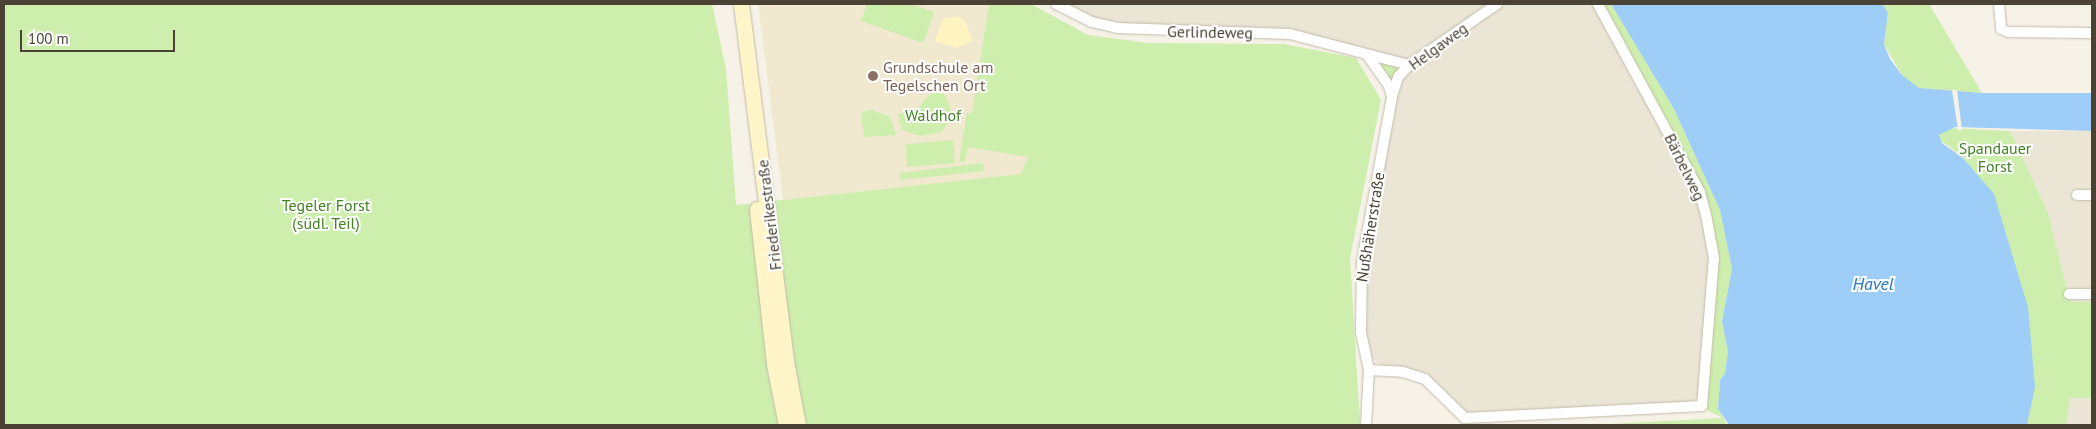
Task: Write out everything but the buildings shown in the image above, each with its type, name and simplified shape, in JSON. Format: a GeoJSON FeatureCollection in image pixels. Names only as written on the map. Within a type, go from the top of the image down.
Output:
{"type":"FeatureCollection","features":[{"type":"Feature","properties":{"kind":"street","name":"Friederikestraße"},"geometry":{"type":"LineString","coordinates":[[732,4],[774,364],[786,425]]}},
{"type":"Feature","properties":{"kind":"street","name":"Friederikestraße"},"geometry":{"type":"LineString","coordinates":[[742,4],[786,362],[798,425]]}},
{"type":"Feature","properties":{"kind":"street","name":"Gerlindeweg"},"geometry":{"type":"LineString","coordinates":[[1056,4],[1086,20],[1118,28],[1290,34],[1409,65]]}},
{"type":"Feature","properties":{"kind":"street","name":"Helgaweg"},"geometry":{"type":"LineString","coordinates":[[1392,97],[1398,77],[1409,65],[1497,4]]}},
{"type":"Feature","properties":{"kind":"street","name":"Bärbelweg"},"geometry":{"type":"LineString","coordinates":[[1369,370],[1403,372],[1420,376],[1430,383],[1461,416],[1468,418],[1702,406],[1714,258],[1704,207],[1700,192],[1598,4]]}},
{"type":"Feature","properties":{"kind":"street"},"geometry":{"type":"LineString","coordinates":[[2000,4],[2001,29],[2008,32],[2092,33]]}},
{"type":"Feature","properties":{"kind":"street"},"geometry":{"type":"LineString","coordinates":[[1367,54],[1375,62],[1389,86],[1392,97]]}},
{"type":"Feature","properties":{"kind":"street","name":"Nußhäherstraße"},"geometry":{"type":"LineString","coordinates":[[1366,425],[1369,370],[1361,332],[1362,262],[1392,97]]}},
{"type":"Feature","properties":{"kind":"street"},"geometry":{"type":"LineString","coordinates":[[2078,194],[2092,194]]}},
{"type":"Feature","properties":{"kind":"street"},"geometry":{"type":"LineString","coordinates":[[2069,294],[2092,294]]}},
{"type":"Feature","properties":{"kind":"shaded area","name":"Grundschule am Tegelschen Ort"},"geometry":{"type":"Polygon","coordinates":[[[758,4],[989,4],[967,146],[1029,157],[1021,174],[783,200],[758,4]]]}},
{"type":"Feature","properties":{"kind":"shaded area"},"geometry":{"type":"Polygon","coordinates":[[[1063,4],[1596,4],[1700,201],[1712,262],[1702,393],[1691,404],[1464,414],[1438,386],[1383,367],[1370,356],[1364,318],[1366,254],[1406,60],[1311,35],[1143,27],[1095,20],[1063,4]]]}},
{"type":"Feature","properties":{"kind":"shaded area"},"geometry":{"type":"Polygon","coordinates":[[[2010,131],[2092,131],[2092,425],[2066,425],[2070,398],[2070,302],[2048,213],[2010,131]]]}},
{"type":"Feature","properties":{"kind":"green space","name":"Tegeler Forst (südl. Teil)"},"geometry":{"type":"Polygon","coordinates":[[[4,4],[712,4],[726,69],[736,205],[1021,174],[1028,157],[968,147],[965,162],[959,161],[967,113],[972,113],[989,4],[1031,4],[1088,35],[1148,43],[1284,44],[1356,58],[1381,100],[1350,258],[1360,425],[4,425],[4,4]]]}},
{"type":"Feature","properties":{"kind":"green space"},"geometry":{"type":"Polygon","coordinates":[[[867,4],[911,4],[934,12],[923,43],[861,21],[867,4]]]}},
{"type":"Feature","properties":{"kind":"green space"},"geometry":{"type":"Polygon","coordinates":[[[1600,4],[1611,4],[1674,109],[1720,210],[1732,269],[1722,321],[1728,352],[1725,373],[1720,380],[1718,409],[1724,419],[1726,425],[1590,425],[1723,418],[1703,408],[1717,288],[1718,258],[1710,215],[1600,4]]]}},
{"type":"Feature","properties":{"kind":"green space"},"geometry":{"type":"Polygon","coordinates":[[[1883,4],[1929,4],[1982,93],[1919,88],[1902,75],[1884,44],[1888,13],[1883,4]]]}},
{"type":"Feature","properties":{"kind":"green space"},"geometry":{"type":"Polygon","coordinates":[[[1377,58],[1404,67],[1391,84],[1377,58]]]}},
{"type":"Feature","properties":{"kind":"green space","name":"Waldhof"},"geometry":{"type":"Polygon","coordinates":[[[939,92],[946,96],[953,117],[941,132],[920,136],[902,130],[898,114],[918,108],[930,94],[939,92]]]}},
{"type":"Feature","properties":{"kind":"green space"},"geometry":{"type":"Polygon","coordinates":[[[872,110],[890,117],[896,135],[864,137],[861,112],[872,110]]]}},
{"type":"Feature","properties":{"kind":"green space","name":"Spandauer Forst"},"geometry":{"type":"Polygon","coordinates":[[[1949,128],[2010,131],[2048,213],[2070,302],[2092,302],[2092,398],[2070,398],[2066,425],[2027,425],[1964,158],[1939,139],[1940,133],[1949,128]]]}},
{"type":"Feature","properties":{"kind":"green space"},"geometry":{"type":"Polygon","coordinates":[[[953,140],[955,163],[907,167],[905,144],[953,140]]]}},
{"type":"Feature","properties":{"kind":"green space"},"geometry":{"type":"Polygon","coordinates":[[[983,163],[984,171],[900,180],[900,173],[983,163]]]}},
{"type":"Feature","properties":{"kind":"sand"},"geometry":{"type":"Polygon","coordinates":[[[960,17],[965,21],[973,41],[957,48],[935,41],[943,18],[960,17]]]}},
{"type":"Feature","properties":{"kind":"water","name":"Havel"},"geometry":{"type":"Polygon","coordinates":[[[1611,4],[1883,4],[1888,13],[1884,44],[1890,59],[1902,75],[1919,88],[1982,93],[2092,93],[2092,131],[1955,127],[1939,135],[1942,143],[1963,158],[1994,194],[2028,307],[2035,387],[2027,425],[1729,425],[1718,409],[1720,380],[1725,373],[1728,352],[1722,321],[1732,269],[1720,210],[1674,109],[1611,4]]]}},
{"type":"Feature","properties":{"kind":"pier"},"geometry":{"type":"Polygon","coordinates":[[[1952,90],[1957,90],[1962,130],[1958,130],[1952,90]]]}},
{"type":"Feature","properties":{"kind":"place","name":"Grundschule am Tegelschen Ort"},"geometry":{"type":"Point","coordinates":[873,76]}}]}
